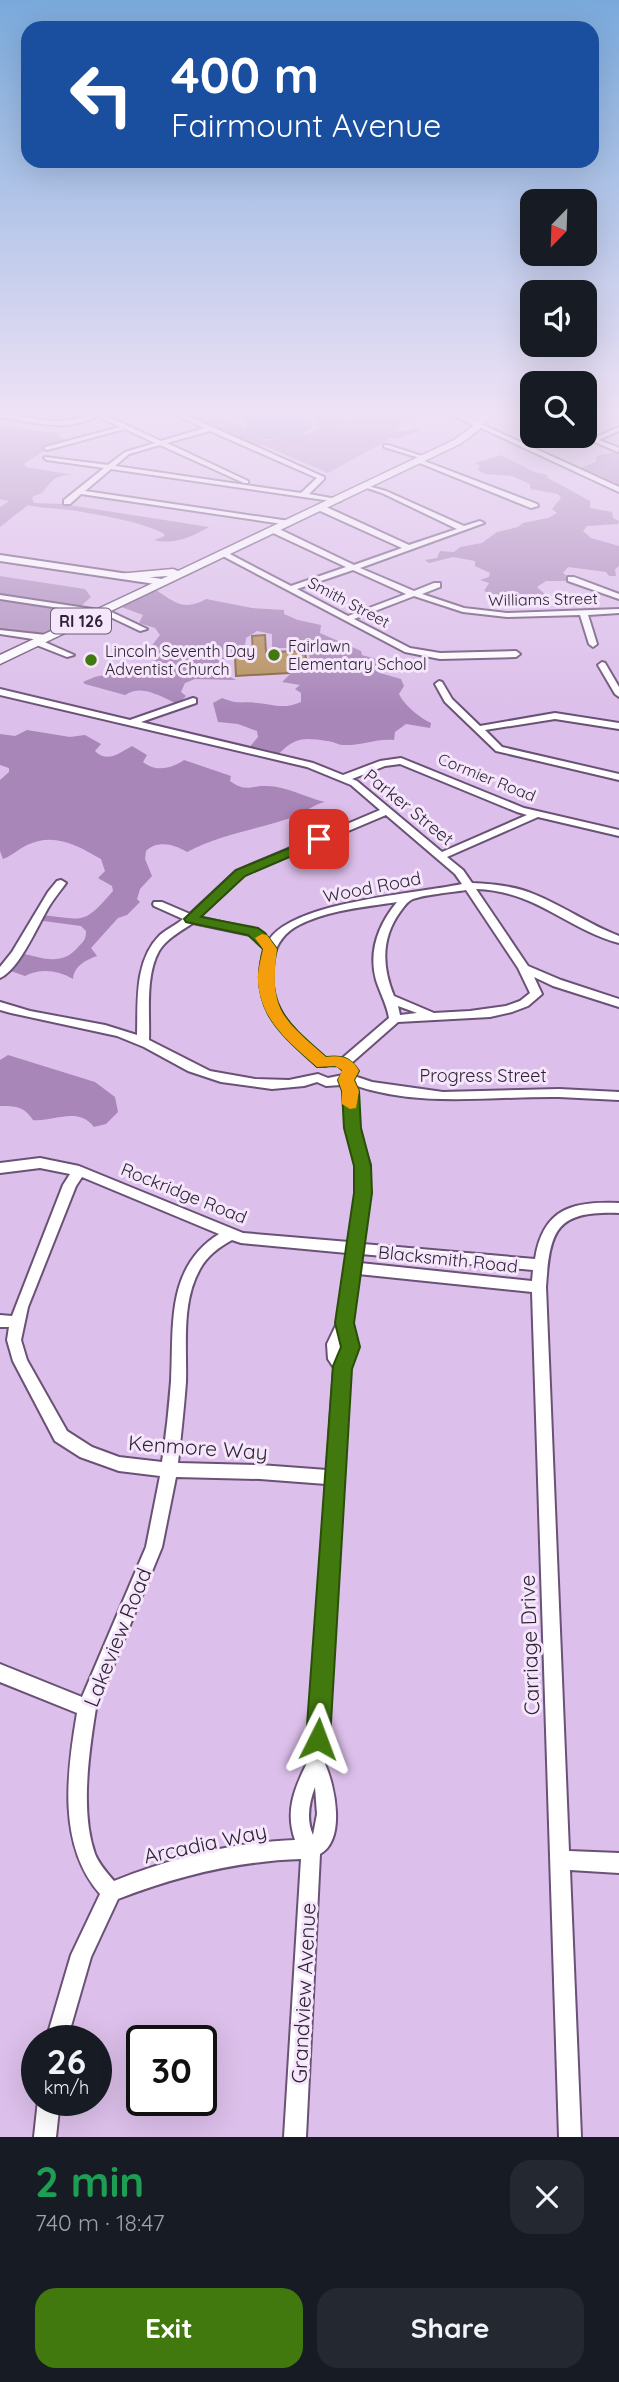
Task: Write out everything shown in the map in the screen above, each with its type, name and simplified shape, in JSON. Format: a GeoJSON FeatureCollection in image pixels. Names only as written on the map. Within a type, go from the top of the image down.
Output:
{"type":"FeatureCollection","features":[{"type":"Feature","properties":{"kind":"main road","name":"RI 126"},"geometry":{"type":"LineString","coordinates":[[0,660],[313,512]]}},
{"type":"Feature","properties":{"kind":"main road"},"geometry":{"type":"LineString","coordinates":[[121,576],[164,573],[199,565]]}},
{"type":"Feature","properties":{"kind":"main road"},"geometry":{"type":"LineString","coordinates":[[121,576],[139,584],[138,590],[130,598]]}},
{"type":"Feature","properties":{"kind":"street"},"geometry":{"type":"LineString","coordinates":[[213,512],[289,523]]}},
{"type":"Feature","properties":{"kind":"street"},"geometry":{"type":"LineString","coordinates":[[329,512],[407,547]]}},
{"type":"Feature","properties":{"kind":"street"},"geometry":{"type":"LineString","coordinates":[[427,512],[464,529]]}},
{"type":"Feature","properties":{"kind":"street"},"geometry":{"type":"LineString","coordinates":[[291,589],[480,523]]}},
{"type":"Feature","properties":{"kind":"street","name":"Williams Street"},"geometry":{"type":"LineString","coordinates":[[274,530],[412,593],[463,610],[493,615],[619,611]]}},
{"type":"Feature","properties":{"kind":"street","name":"Smith Street"},"geometry":{"type":"LineString","coordinates":[[223,554],[426,658],[516,654]]}},
{"type":"Feature","properties":{"kind":"street"},"geometry":{"type":"LineString","coordinates":[[0,558],[162,582]]}},
{"type":"Feature","properties":{"kind":"street"},"geometry":{"type":"LineString","coordinates":[[571,579],[619,597]]}},
{"type":"Feature","properties":{"kind":"street"},"geometry":{"type":"LineString","coordinates":[[347,619],[438,585]]}},
{"type":"Feature","properties":{"kind":"street"},"geometry":{"type":"LineString","coordinates":[[0,597],[101,611],[143,629]]}},
{"type":"Feature","properties":{"kind":"street"},"geometry":{"type":"LineString","coordinates":[[583,612],[593,644]]}},
{"type":"Feature","properties":{"kind":"street"},"geometry":{"type":"LineString","coordinates":[[0,632],[42,640],[70,655]]}},
{"type":"Feature","properties":{"kind":"street"},"geometry":{"type":"LineString","coordinates":[[602,665],[619,694]]}},
{"type":"Feature","properties":{"kind":"street"},"geometry":{"type":"LineString","coordinates":[[439,684],[448,700],[492,744],[508,752],[619,777]]}},
{"type":"Feature","properties":{"kind":"street","name":"Parker Street"},"geometry":{"type":"LineString","coordinates":[[0,692],[310,765],[345,778],[459,872],[524,968]]}},
{"type":"Feature","properties":{"kind":"street"},"geometry":{"type":"LineString","coordinates":[[130,723],[193,701]]}},
{"type":"Feature","properties":{"kind":"street"},"geometry":{"type":"LineString","coordinates":[[477,729],[555,716],[619,726]]}},
{"type":"Feature","properties":{"kind":"street","name":"Cormier Road"},"geometry":{"type":"LineString","coordinates":[[345,778],[383,763],[401,761],[509,806],[619,833]]}},
{"type":"Feature","properties":{"kind":"street"},"geometry":{"type":"LineString","coordinates":[[143,1041],[144,987],[153,951],[165,937],[191,919],[240,873],[386,811]]}},
{"type":"Feature","properties":{"kind":"street"},"geometry":{"type":"LineString","coordinates":[[441,856],[537,814]]}},
{"type":"Feature","properties":{"kind":"street"},"geometry":{"type":"LineString","coordinates":[[0,974],[21,949],[43,904],[61,883]]}},
{"type":"Feature","properties":{"kind":"street","name":"Wood Road"},"geometry":{"type":"LineString","coordinates":[[158,904],[191,919],[253,932],[284,930],[321,914],[408,897],[469,886],[491,886],[522,892],[542,900],[586,926],[619,940]]}},
{"type":"Feature","properties":{"kind":"street"},"geometry":{"type":"LineString","coordinates":[[395,1019],[378,960],[386,924],[408,897]]}},
{"type":"Feature","properties":{"kind":"street"},"geometry":{"type":"LineString","coordinates":[[362,906],[379,914],[386,924]]}},
{"type":"Feature","properties":{"kind":"street"},"geometry":{"type":"LineString","coordinates":[[284,930],[270,949],[265,982],[275,1017],[282,1027],[323,1063]]}},
{"type":"Feature","properties":{"kind":"street"},"geometry":{"type":"LineString","coordinates":[[253,932],[260,936],[270,949]]}},
{"type":"Feature","properties":{"kind":"street"},"geometry":{"type":"LineString","coordinates":[[524,968],[557,983],[619,1003]]}},
{"type":"Feature","properties":{"kind":"street"},"geometry":{"type":"LineString","coordinates":[[524,968],[536,994]]}},
{"type":"Feature","properties":{"kind":"street"},"geometry":{"type":"LineString","coordinates":[[344,1063],[395,1019],[499,1012],[523,1006],[536,994],[557,983]]}},
{"type":"Feature","properties":{"kind":"street"},"geometry":{"type":"LineString","coordinates":[[391,999],[433,1015]]}},
{"type":"Feature","properties":{"kind":"street"},"geometry":{"type":"LineString","coordinates":[[0,1006],[34,1017],[111,1031],[143,1041],[196,1070],[221,1078],[275,1083],[318,1078],[326,1082],[347,1079],[351,1071],[344,1063],[331,1060],[323,1063],[317,1070],[318,1078]]}},
{"type":"Feature","properties":{"kind":"street","name":"Progress Street"},"geometry":{"type":"LineString","coordinates":[[347,1079],[371,1086],[434,1096],[559,1093],[619,1096]]}},
{"type":"Feature","properties":{"kind":"street","name":"Grandview Avenue"},"geometry":{"type":"LineString","coordinates":[[295,2137],[311,1849],[300,1831],[299,1808],[305,1785],[316,1765],[342,1366],[348,1360],[351,1347],[344,1323],[363,1193],[363,1166],[352,1128],[351,1091],[347,1079]]}},
{"type":"Feature","properties":{"kind":"street","name":"Rockridge Road"},"geometry":{"type":"LineString","coordinates":[[0,1168],[40,1163],[79,1171],[229,1235],[356,1249]]}},
{"type":"Feature","properties":{"kind":"street","name":"Kenmore Way"},"geometry":{"type":"LineString","coordinates":[[79,1171],[70,1185],[16,1322],[15,1348],[61,1436],[72,1445],[103,1460],[169,1469],[334,1478]]}},
{"type":"Feature","properties":{"kind":"street","name":"Carriage Drive"},"geometry":{"type":"LineString","coordinates":[[570,2137],[538,1287],[545,1236],[564,1216],[589,1208],[619,1208]]}},
{"type":"Feature","properties":{"kind":"street","name":"Lakeview Road"},"geometry":{"type":"LineString","coordinates":[[111,1892],[92,1869],[82,1835],[80,1788],[83,1731],[87,1709],[153,1547],[169,1469],[186,1290],[198,1261],[209,1248],[229,1235]]}},
{"type":"Feature","properties":{"kind":"street","name":"Blacksmith Road"},"geometry":{"type":"LineString","coordinates":[[356,1249],[540,1265]]}},
{"type":"Feature","properties":{"kind":"street","name":"Blacksmith Road"},"geometry":{"type":"LineString","coordinates":[[354,1268],[538,1287]]}},
{"type":"Feature","properties":{"kind":"street"},"geometry":{"type":"LineString","coordinates":[[0,1321],[16,1322]]}},
{"type":"Feature","properties":{"kind":"street"},"geometry":{"type":"LineString","coordinates":[[0,1673],[87,1709]]}},
{"type":"Feature","properties":{"kind":"street","name":"Grandview Avenue"},"geometry":{"type":"LineString","coordinates":[[311,1849],[320,1844],[327,1816],[327,1789],[316,1765]]}},
{"type":"Feature","properties":{"kind":"street","name":"Arcadia Way"},"geometry":{"type":"LineString","coordinates":[[111,1892],[134,1882],[208,1861],[278,1849],[311,1849]]}},
{"type":"Feature","properties":{"kind":"street"},"geometry":{"type":"LineString","coordinates":[[559,1860],[619,1863]]}},
{"type":"Feature","properties":{"kind":"street"},"geometry":{"type":"LineString","coordinates":[[61,2025],[81,1955],[111,1892]]}},
{"type":"Feature","properties":{"kind":"street"},"geometry":{"type":"LineString","coordinates":[[45,2137],[47,2116]]}},
{"type":"Feature","properties":{"kind":"shaded area"},"geometry":{"type":"Polygon","coordinates":[[[0,512],[19,512],[0,527],[0,512]]]}},
{"type":"Feature","properties":{"kind":"shaded area"},"geometry":{"type":"Polygon","coordinates":[[[81,512],[111,512],[209,527],[183,539],[161,541],[154,540],[165,536],[163,533],[81,512]]]}},
{"type":"Feature","properties":{"kind":"shaded area"},"geometry":{"type":"Polygon","coordinates":[[[612,512],[613,518],[619,521],[618,524],[587,526],[583,531],[591,538],[619,546],[616,576],[568,567],[563,573],[573,581],[546,581],[537,587],[548,597],[511,599],[484,591],[489,583],[480,580],[489,577],[490,573],[475,566],[475,561],[453,557],[429,563],[425,560],[437,558],[440,551],[454,552],[460,547],[482,543],[497,532],[557,513],[612,512]]]}},
{"type":"Feature","properties":{"kind":"shaded area"},"geometry":{"type":"Polygon","coordinates":[[[0,576],[85,589],[91,597],[80,607],[102,611],[46,638],[0,632],[0,576]]]}},
{"type":"Feature","properties":{"kind":"shaded area"},"geometry":{"type":"Polygon","coordinates":[[[147,585],[182,604],[189,605],[206,599],[252,608],[284,610],[284,614],[298,620],[321,625],[320,633],[361,651],[362,655],[386,662],[380,673],[401,679],[404,686],[399,694],[401,698],[413,711],[431,723],[430,728],[406,724],[395,732],[394,740],[350,745],[299,740],[277,756],[248,749],[258,737],[257,731],[238,724],[218,722],[213,703],[222,698],[278,706],[301,702],[301,693],[295,689],[300,685],[282,682],[293,671],[304,670],[310,663],[309,652],[292,648],[272,648],[272,634],[257,631],[246,638],[244,652],[229,655],[224,661],[226,675],[236,680],[195,679],[185,683],[181,692],[186,696],[178,704],[145,691],[139,690],[125,695],[85,684],[83,682],[97,676],[136,672],[157,658],[146,653],[160,635],[155,628],[139,623],[143,615],[116,605],[147,585]]]}},
{"type":"Feature","properties":{"kind":"shaded area"},"geometry":{"type":"Polygon","coordinates":[[[27,730],[70,737],[85,735],[101,744],[95,751],[105,757],[114,756],[132,746],[147,755],[143,762],[153,767],[174,766],[184,760],[231,776],[230,781],[240,787],[274,787],[325,802],[296,816],[213,841],[187,852],[166,844],[155,845],[146,851],[145,859],[152,876],[140,889],[137,899],[140,902],[127,915],[118,918],[91,948],[97,956],[78,967],[73,979],[49,971],[25,976],[5,969],[20,953],[44,959],[59,959],[73,953],[86,936],[86,931],[81,926],[36,920],[39,915],[81,918],[94,911],[113,891],[112,886],[98,878],[105,871],[101,859],[65,842],[37,841],[3,859],[0,851],[0,780],[9,772],[9,768],[0,765],[0,734],[15,736],[27,730]]]}},
{"type":"Feature","properties":{"kind":"shaded area"},"geometry":{"type":"Polygon","coordinates":[[[8,1055],[95,1082],[115,1097],[118,1112],[106,1124],[94,1127],[81,1117],[33,1120],[19,1108],[0,1106],[0,1060],[8,1055]]]}},
{"type":"Feature","properties":{"kind":"building","name":"Fairlawn Elementary School"},"geometry":{"type":"Polygon","coordinates":[[[265,635],[266,652],[305,651],[307,667],[288,667],[289,673],[236,676],[235,657],[253,653],[252,636],[265,635]]]}},
{"type":"Feature","properties":{"kind":"slow traffic"},"geometry":{"type":"LineString","coordinates":[[262,938],[270,949],[265,982],[275,1017],[282,1027],[323,1063],[331,1060],[348,1066],[351,1071],[346,1080],[351,1091],[350,1104]]}},
{"type":"Feature","properties":{"kind":"place","name":"Fairlawn Elementary School"},"geometry":{"type":"Point","coordinates":[274,655]}},
{"type":"Feature","properties":{"kind":"place","name":"Lincoln Seventh Day Adventist Church"},"geometry":{"type":"Point","coordinates":[91,660]}},
{"type":"Feature","properties":{"kind":"route"},"geometry":{"type":"LineString","coordinates":[[318,1739],[342,1366],[348,1360],[351,1347],[344,1323],[363,1193],[363,1166],[352,1128],[351,1091],[346,1080],[351,1071],[344,1063],[331,1060],[323,1063],[282,1027],[275,1017],[265,982],[270,949],[260,936],[253,932],[191,919],[240,873],[319,839]]}}]}
